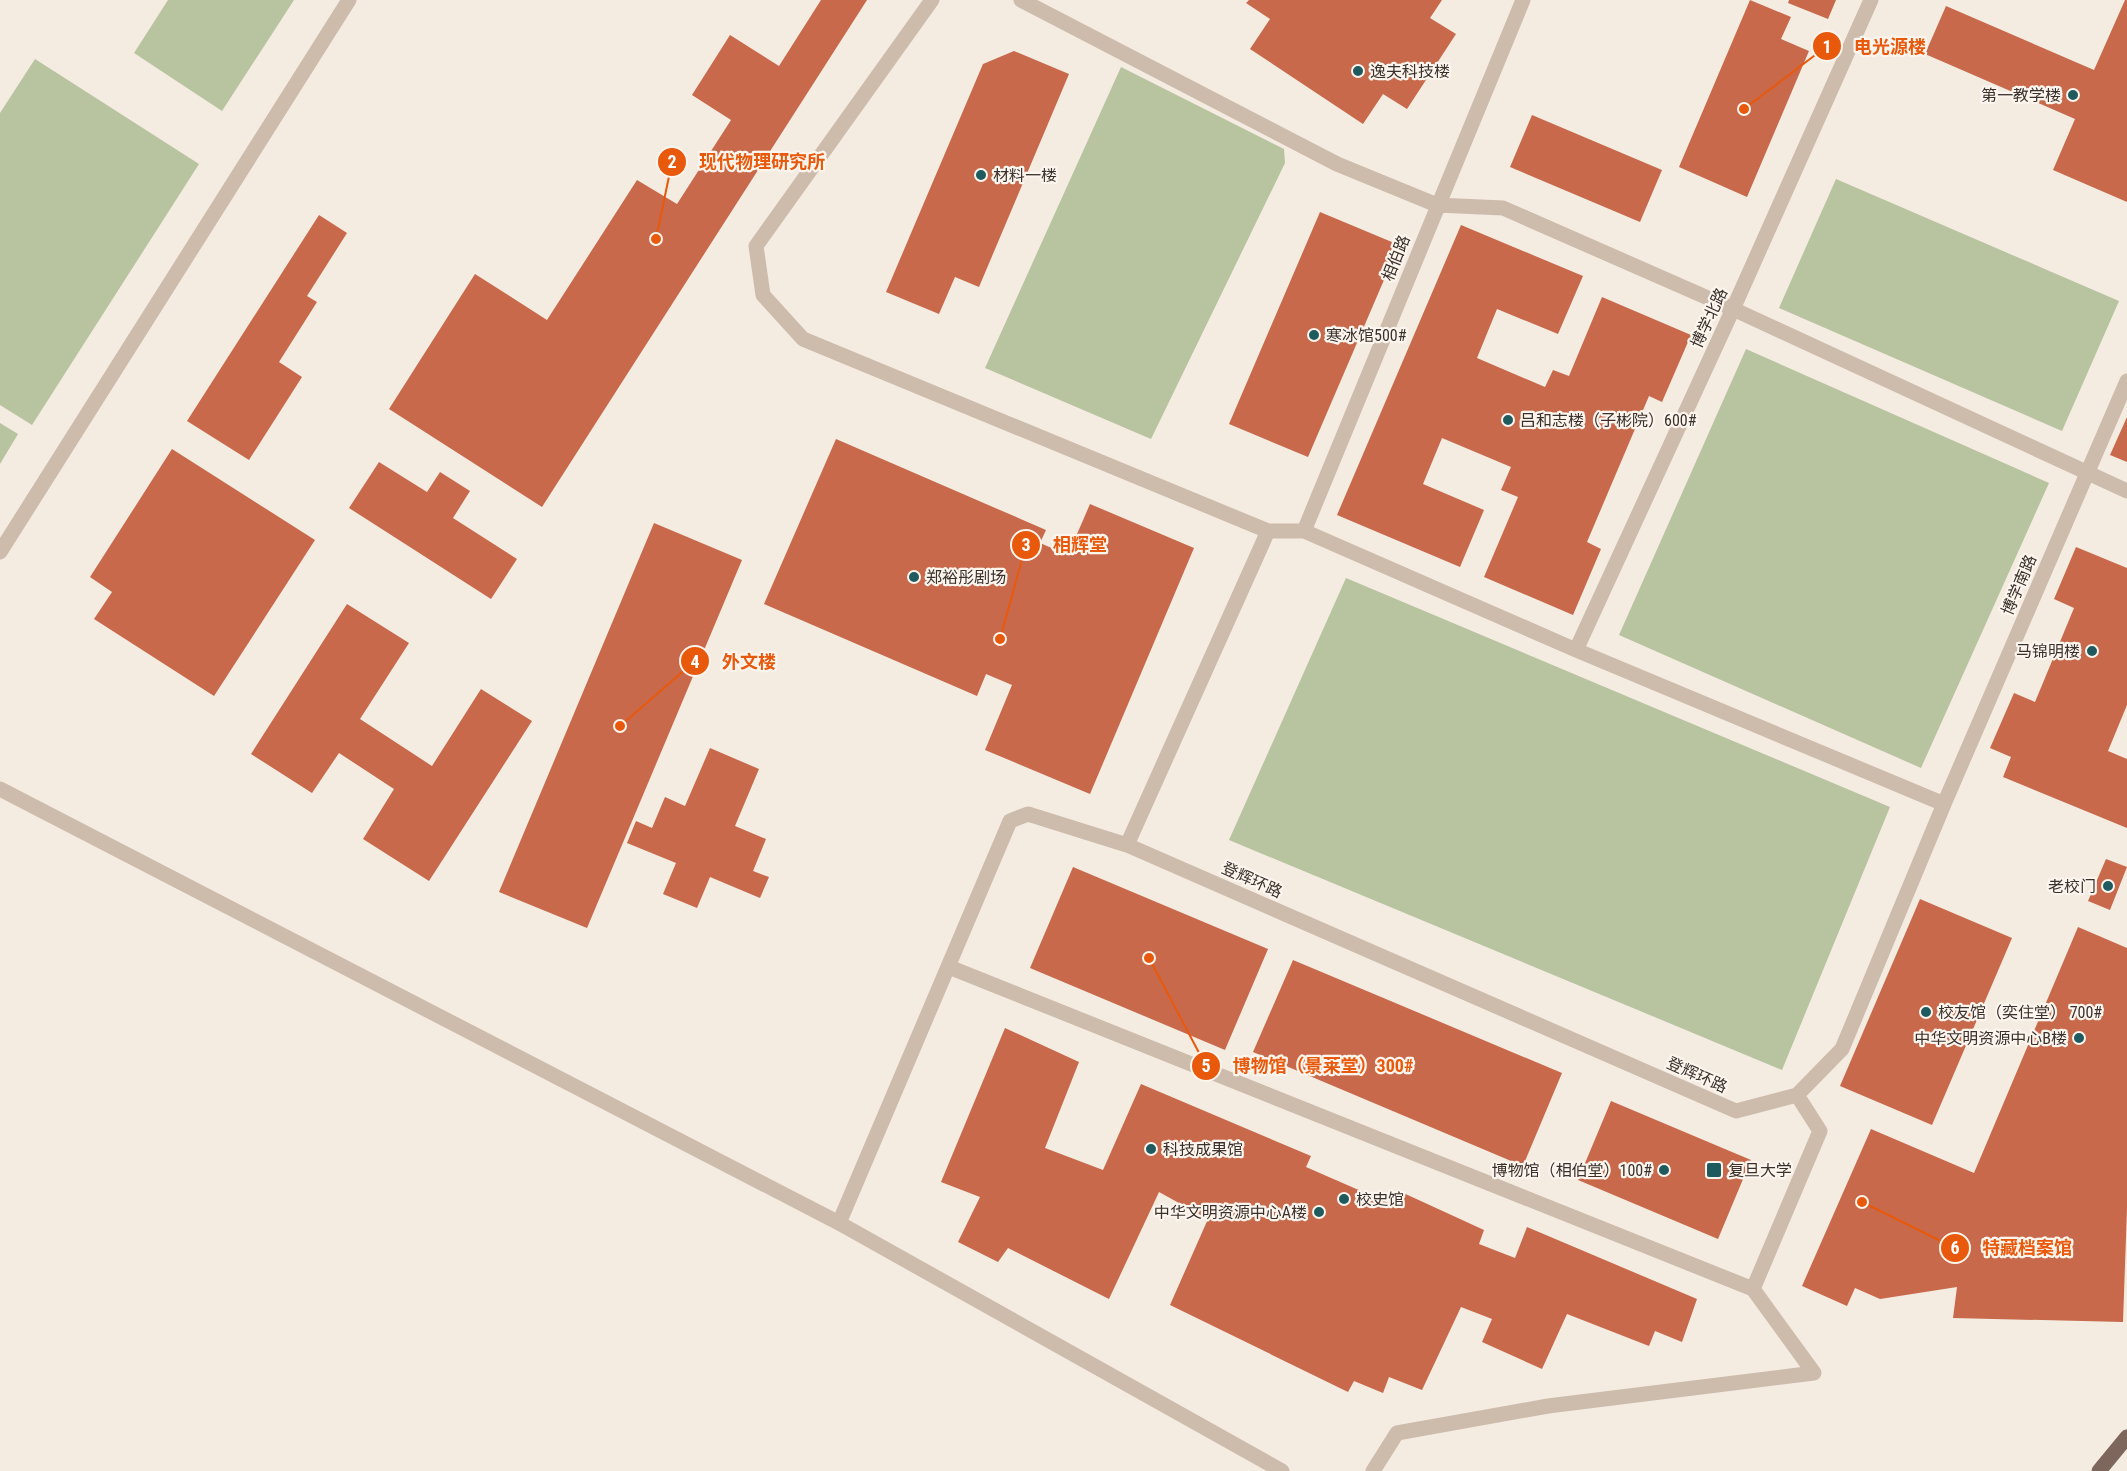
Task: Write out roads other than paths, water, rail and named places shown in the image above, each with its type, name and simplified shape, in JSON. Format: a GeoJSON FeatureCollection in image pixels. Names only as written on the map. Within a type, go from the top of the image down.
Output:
{"type":"FeatureCollection","features":[{"type":"Feature","properties":{"kind":"main road"},"geometry":{"type":"LineString","coordinates":[[2099,1471],[2127,1437]]}},
{"type":"Feature","properties":{"kind":"lane"},"geometry":{"type":"LineString","coordinates":[[0,552],[349,0]]}},
{"type":"Feature","properties":{"kind":"lane"},"geometry":{"type":"LineString","coordinates":[[932,0],[756,246],[763,296],[803,339],[1268,531],[1304,531],[1576,650],[1944,804],[1842,1049],[1797,1095],[1820,1131],[1753,1289]]}},
{"type":"Feature","properties":{"kind":"lane"},"geometry":{"type":"LineString","coordinates":[[1021,0],[1337,164],[1437,205],[1503,208],[1733,309],[2127,491]]}},
{"type":"Feature","properties":{"kind":"lane","name":"相伯路"},"geometry":{"type":"LineString","coordinates":[[1304,531],[1523,0]]}},
{"type":"Feature","properties":{"kind":"lane","name":"博学北路"},"geometry":{"type":"LineString","coordinates":[[1576,650],[1733,309],[1871,0]]}},
{"type":"Feature","properties":{"kind":"lane","name":"博学南路"},"geometry":{"type":"LineString","coordinates":[[1944,804],[2127,381]]}},
{"type":"Feature","properties":{"kind":"lane"},"geometry":{"type":"LineString","coordinates":[[1127,845],[1268,531]]}},
{"type":"Feature","properties":{"kind":"lane"},"geometry":{"type":"LineString","coordinates":[[0,789],[839,1223],[1282,1471]]}},
{"type":"Feature","properties":{"kind":"lane","name":"登辉环路"},"geometry":{"type":"LineString","coordinates":[[839,1223],[1010,821],[1028,814],[1127,845],[1736,1111],[1797,1095]]}},
{"type":"Feature","properties":{"kind":"lane"},"geometry":{"type":"LineString","coordinates":[[949,967],[1753,1289],[1814,1373],[1548,1406],[1397,1433],[1373,1471]]}},
{"type":"Feature","properties":{"kind":"place","name":"逸夫科技楼"},"geometry":{"type":"Point","coordinates":[1358,71]}},
{"type":"Feature","properties":{"kind":"place","name":"第一教学楼"},"geometry":{"type":"Point","coordinates":[2073,95]}},
{"type":"Feature","properties":{"kind":"place","name":"电光源楼"},"geometry":{"type":"Point","coordinates":[1744,109]}},
{"type":"Feature","properties":{"kind":"place","name":"材料一楼"},"geometry":{"type":"Point","coordinates":[981,175]}},
{"type":"Feature","properties":{"kind":"place","name":"现代物理研究所"},"geometry":{"type":"Point","coordinates":[656,239]}},
{"type":"Feature","properties":{"kind":"place","name":"寒冰馆500#"},"geometry":{"type":"Point","coordinates":[1314,335]}},
{"type":"Feature","properties":{"kind":"place","name":"吕和志楼（子彬院）600#"},"geometry":{"type":"Point","coordinates":[1508,420]}},
{"type":"Feature","properties":{"kind":"place","name":"郑裕彤剧场‌"},"geometry":{"type":"Point","coordinates":[914,577]}},
{"type":"Feature","properties":{"kind":"place","name":"相辉堂"},"geometry":{"type":"Point","coordinates":[1000,639]}},
{"type":"Feature","properties":{"kind":"place","name":"马锦明楼"},"geometry":{"type":"Point","coordinates":[2092,651]}},
{"type":"Feature","properties":{"kind":"place","name":"外文楼"},"geometry":{"type":"Point","coordinates":[620,726]}},
{"type":"Feature","properties":{"kind":"place","name":"老校门"},"geometry":{"type":"Point","coordinates":[2108,886]}},
{"type":"Feature","properties":{"kind":"place","name":"博物馆（景莱堂）300#"},"geometry":{"type":"Point","coordinates":[1149,958]}},
{"type":"Feature","properties":{"kind":"place","name":"校友馆（奕住堂） 700#"},"geometry":{"type":"Point","coordinates":[1926,1012]}},
{"type":"Feature","properties":{"kind":"place","name":"中华文明资源中心B楼"},"geometry":{"type":"Point","coordinates":[2079,1038]}},
{"type":"Feature","properties":{"kind":"place","name":"科技成果馆"},"geometry":{"type":"Point","coordinates":[1151,1149]}},
{"type":"Feature","properties":{"kind":"place","name":"博物馆（相伯堂）100#"},"geometry":{"type":"Point","coordinates":[1664,1170]}},
{"type":"Feature","properties":{"kind":"place","name":"复旦大学"},"geometry":{"type":"Point","coordinates":[1714,1170]}},
{"type":"Feature","properties":{"kind":"place","name":"校史馆"},"geometry":{"type":"Point","coordinates":[1344,1199]}},
{"type":"Feature","properties":{"kind":"place","name":"特藏档案馆"},"geometry":{"type":"Point","coordinates":[1862,1202]}},
{"type":"Feature","properties":{"kind":"place","name":"中华文明资源中心A楼"},"geometry":{"type":"Point","coordinates":[1319,1212]}}]}
